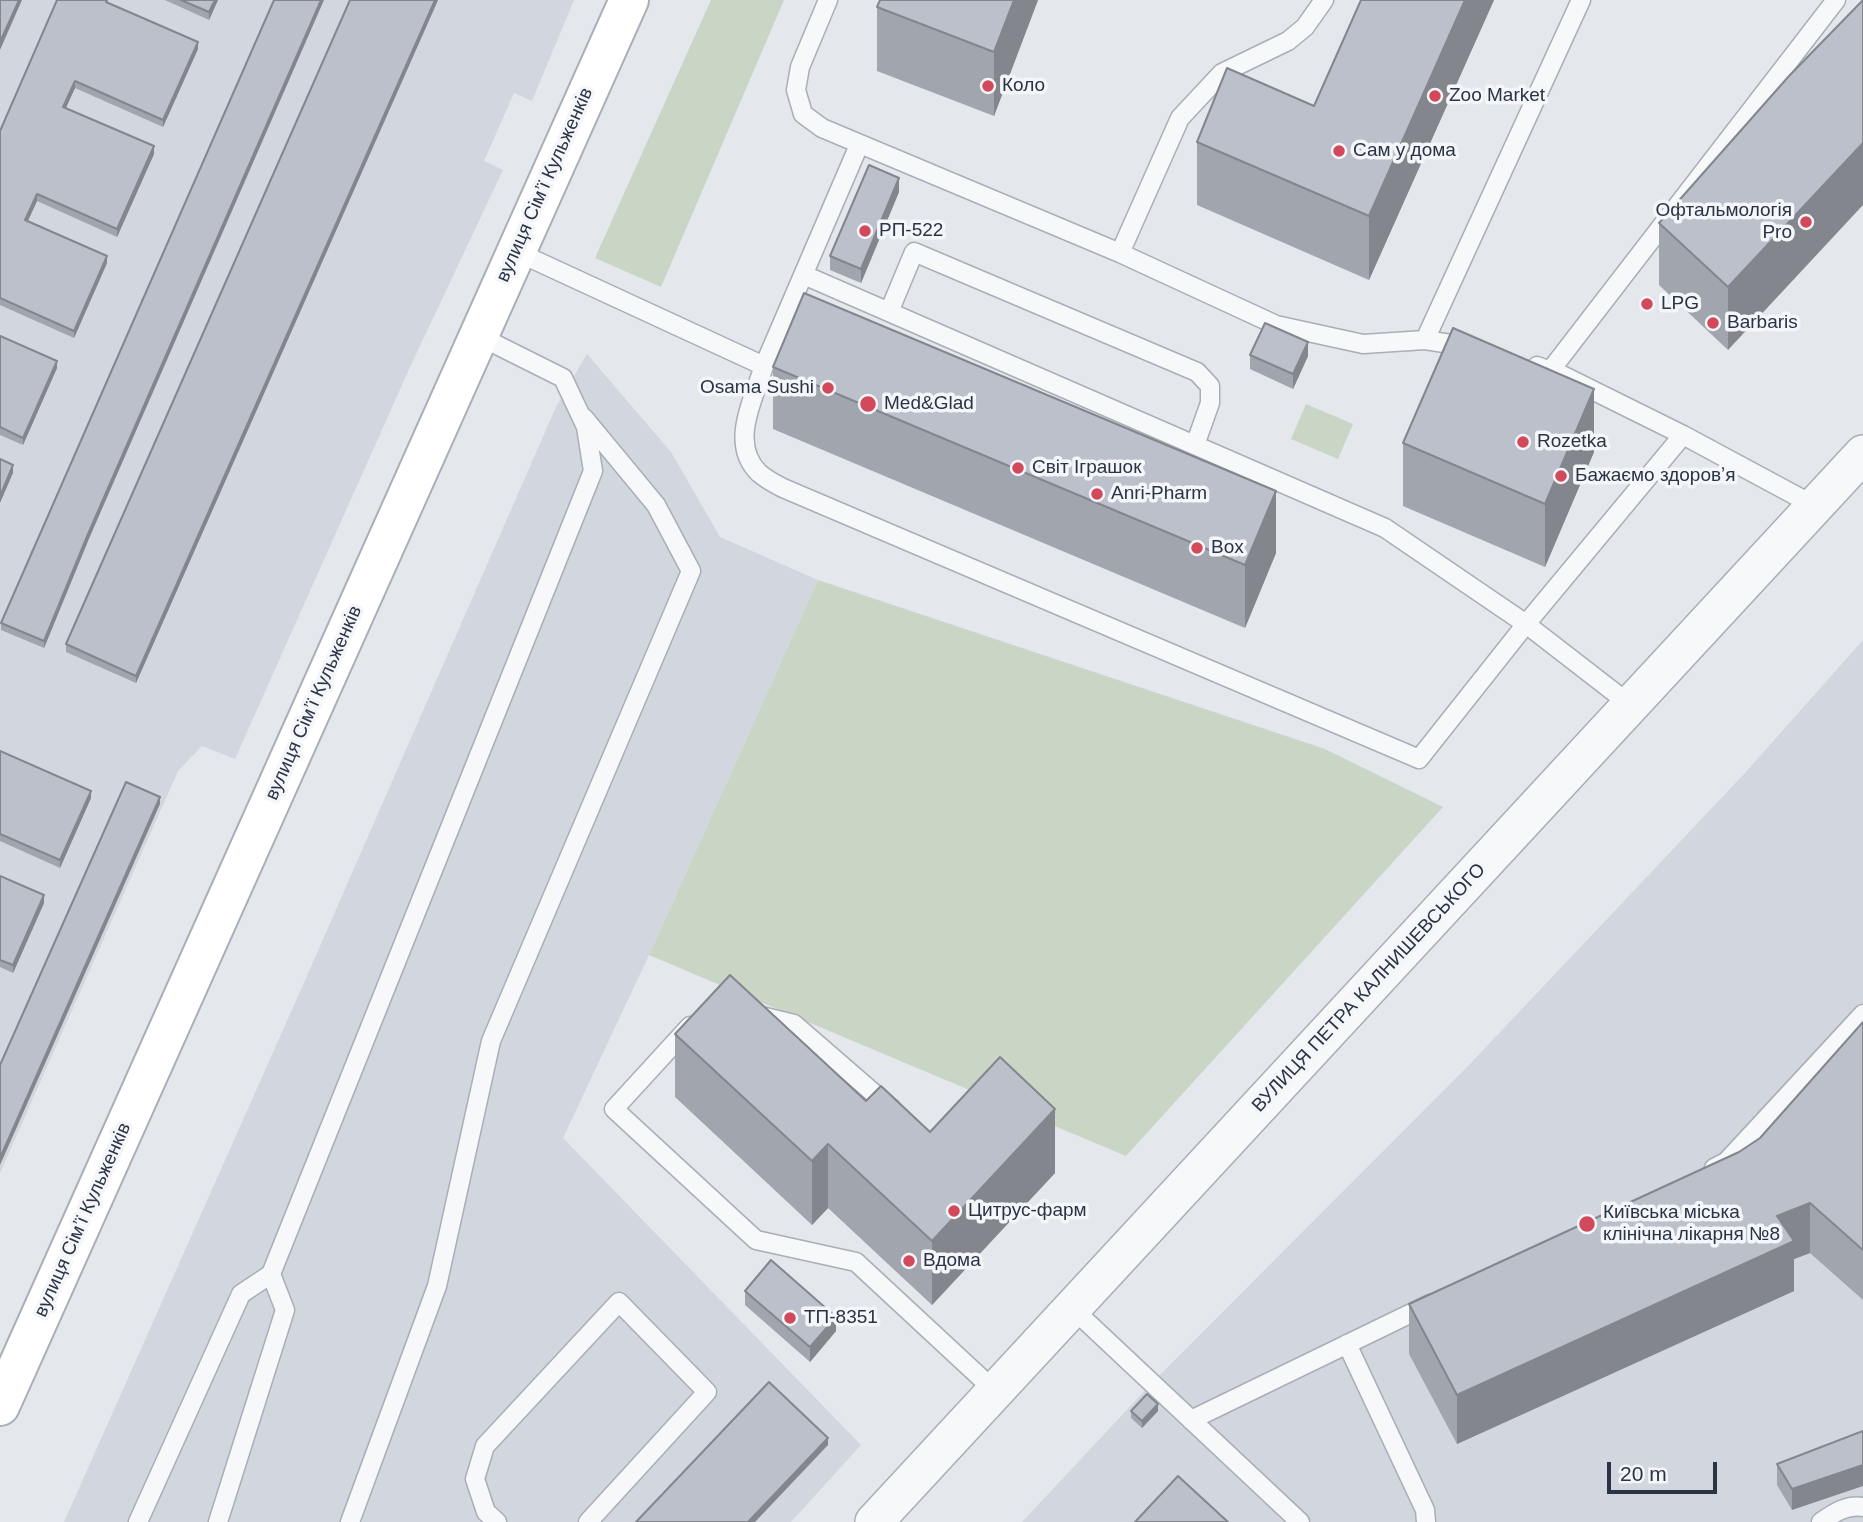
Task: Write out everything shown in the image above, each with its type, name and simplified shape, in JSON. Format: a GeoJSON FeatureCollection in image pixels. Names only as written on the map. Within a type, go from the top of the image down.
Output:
{"type":"FeatureCollection","features":[{"type":"Feature","properties":{"kind":"main road","name":"вулиця Сімʼї Кульженків"},"geometry":{"type":"LineString","coordinates":[[0,1406],[629,0]]}},
{"type":"Feature","properties":{"kind":"street","name":"ВУЛИЦЯ ПЕТРА КАЛНИШЕВСЬКОГО"},"geometry":{"type":"LineString","coordinates":[[874,1522],[1863,454]]}},
{"type":"Feature","properties":{"kind":"lane"},"geometry":{"type":"LineString","coordinates":[[828,0],[800,67],[796,90],[803,114],[822,128],[1120,253],[1276,324],[1363,344],[1425,340],[1455,343],[1488,351]]}},
{"type":"Feature","properties":{"kind":"lane"},"geometry":{"type":"LineString","coordinates":[[1120,253],[1180,118],[1222,73],[1288,41],[1306,27],[1324,0]]}},
{"type":"Feature","properties":{"kind":"lane"},"geometry":{"type":"LineString","coordinates":[[1425,340],[1581,0]]}},
{"type":"Feature","properties":{"kind":"lane"},"geometry":{"type":"LineString","coordinates":[[1550,371],[1836,0]]}},
{"type":"Feature","properties":{"kind":"lane"},"geometry":{"type":"LineString","coordinates":[[859,145],[764,366],[744,427],[745,453],[760,474],[783,488],[1419,759],[1526,624],[1683,435]]}},
{"type":"Feature","properties":{"kind":"lane"},"geometry":{"type":"LineString","coordinates":[[515,251],[764,366]]}},
{"type":"Feature","properties":{"kind":"lane"},"geometry":{"type":"LineString","coordinates":[[888,312],[914,252],[1197,372],[1210,386],[1210,403],[1195,446]]}},
{"type":"Feature","properties":{"kind":"lane"},"geometry":{"type":"LineString","coordinates":[[804,275],[1385,528],[1526,624],[1632,706]]}},
{"type":"Feature","properties":{"kind":"lane"},"geometry":{"type":"LineString","coordinates":[[138,1522],[241,1294],[271,1274],[593,471],[586,427],[563,378],[478,335]]}},
{"type":"Feature","properties":{"kind":"lane"},"geometry":{"type":"LineString","coordinates":[[1520,360],[1550,371],[1683,435],[1815,506]]}},
{"type":"Feature","properties":{"kind":"lane"},"geometry":{"type":"LineString","coordinates":[[350,1522],[437,1286],[491,1041],[691,572],[656,505],[577,409]]}},
{"type":"Feature","properties":{"kind":"lane"},"geometry":{"type":"LineString","coordinates":[[746,1013],[794,1024],[908,1123]]}},
{"type":"Feature","properties":{"kind":"lane"},"geometry":{"type":"LineString","coordinates":[[701,1014],[614,1108],[756,1240],[856,1262],[995,1391]]}},
{"type":"Feature","properties":{"kind":"lane"},"geometry":{"type":"LineString","coordinates":[[1702,1174],[1726,1162],[1863,1014]]}},
{"type":"Feature","properties":{"kind":"lane"},"geometry":{"type":"LineString","coordinates":[[218,1522],[285,1310],[271,1274]]}},
{"type":"Feature","properties":{"kind":"lane"},"geometry":{"type":"LineString","coordinates":[[1191,1420],[1445,1297]]}},
{"type":"Feature","properties":{"kind":"lane"},"geometry":{"type":"LineString","coordinates":[[497,1522],[485,1512],[475,1479],[485,1446],[619,1302],[707,1392],[588,1522]]}},
{"type":"Feature","properties":{"kind":"lane"},"geometry":{"type":"LineString","coordinates":[[1072,1308],[1300,1522]]}},
{"type":"Feature","properties":{"kind":"lane"},"geometry":{"type":"LineString","coordinates":[[1347,1344],[1425,1510],[1426,1522]]}},
{"type":"Feature","properties":{"kind":"lane"},"geometry":{"type":"LineString","coordinates":[[1821,1522],[1838,1510],[1863,1507]]}},
{"type":"Feature","properties":{"kind":"shaded area"},"geometry":{"type":"Polygon","coordinates":[[[0,0],[574,0],[532,101],[514,93],[484,161],[503,170],[410,367],[235,759],[202,746],[178,771],[0,1173],[0,0]]]}},
{"type":"Feature","properties":{"kind":"shaded area"},"geometry":{"type":"Polygon","coordinates":[[[587,354],[671,452],[720,537],[818,580],[649,955],[563,1138],[861,1445],[791,1522],[64,1522],[556,407],[587,354]]]}},
{"type":"Feature","properties":{"kind":"shaded area","name":"Київська міська клінічна лікарня №8"},"geometry":{"type":"Polygon","coordinates":[[[1863,640],[1863,1522],[1022,1522],[1152,1383],[1469,1065],[1745,773],[1863,640]]]}},
{"type":"Feature","properties":{"kind":"green space"},"geometry":{"type":"Polygon","coordinates":[[[711,0],[784,0],[661,287],[595,258],[711,0]]]}},
{"type":"Feature","properties":{"kind":"green space"},"geometry":{"type":"Polygon","coordinates":[[[1306,404],[1353,424],[1338,459],[1291,439],[1306,404]]]}},
{"type":"Feature","properties":{"kind":"green space"},"geometry":{"type":"Polygon","coordinates":[[[818,580],[1325,749],[1443,807],[1126,1156],[649,955],[818,580]]]}},
{"type":"Feature","properties":{"kind":"building"},"geometry":{"type":"Polygon","coordinates":[[[0,0],[19,0],[0,42],[0,0]]]}},
{"type":"Feature","properties":{"kind":"building"},"geometry":{"type":"Polygon","coordinates":[[[57,0],[107,0],[106,2],[198,42],[163,120],[75,81],[63,107],[154,146],[117,229],[37,194],[25,220],[107,256],[74,331],[0,298],[0,131],[57,0]]]}},
{"type":"Feature","properties":{"kind":"building"},"geometry":{"type":"Polygon","coordinates":[[[181,0],[215,0],[209,12],[181,0]]]}},
{"type":"Feature","properties":{"kind":"building"},"geometry":{"type":"Polygon","coordinates":[[[274,0],[321,0],[44,641],[1,623],[274,0]]]}},
{"type":"Feature","properties":{"kind":"building"},"geometry":{"type":"Polygon","coordinates":[[[350,0],[435,0],[136,676],[66,644],[350,0]]]}},
{"type":"Feature","properties":{"kind":"building"},"geometry":{"type":"Polygon","coordinates":[[[880,0],[1014,0],[994,52],[877,7],[880,0]]]}},
{"type":"Feature","properties":{"kind":"building"},"geometry":{"type":"Polygon","coordinates":[[[1361,0],[1465,0],[1369,216],[1197,142],[1227,68],[1314,106],[1361,0]]]}},
{"type":"Feature","properties":{"kind":"building"},"geometry":{"type":"Polygon","coordinates":[[[1863,0],[1863,143],[1728,287],[1659,223],[1789,76],[1863,0]]]}},
{"type":"Feature","properties":{"kind":"building","name":"РП-522"},"geometry":{"type":"Polygon","coordinates":[[[869,165],[899,178],[861,269],[830,256],[869,165]]]}},
{"type":"Feature","properties":{"kind":"building"},"geometry":{"type":"Polygon","coordinates":[[[804,293],[1276,491],[1245,565],[773,367],[804,293]]]}},
{"type":"Feature","properties":{"kind":"building"},"geometry":{"type":"Polygon","coordinates":[[[1265,323],[1308,342],[1293,374],[1250,355],[1265,323]]]}},
{"type":"Feature","properties":{"kind":"building"},"geometry":{"type":"Polygon","coordinates":[[[1453,328],[1594,389],[1545,504],[1403,443],[1453,328]]]}},
{"type":"Feature","properties":{"kind":"building"},"geometry":{"type":"Polygon","coordinates":[[[0,336],[57,361],[23,438],[0,427],[0,336]]]}},
{"type":"Feature","properties":{"kind":"building"},"geometry":{"type":"Polygon","coordinates":[[[0,459],[13,465],[0,496],[0,459]]]}},
{"type":"Feature","properties":{"kind":"building"},"geometry":{"type":"Polygon","coordinates":[[[0,751],[91,791],[60,860],[0,834],[0,751]]]}},
{"type":"Feature","properties":{"kind":"building"},"geometry":{"type":"Polygon","coordinates":[[[126,782],[160,797],[0,1158],[0,1065],[126,782]]]}},
{"type":"Feature","properties":{"kind":"building"},"geometry":{"type":"Polygon","coordinates":[[[0,876],[44,895],[13,965],[0,960],[0,876]]]}},
{"type":"Feature","properties":{"kind":"building"},"geometry":{"type":"Polygon","coordinates":[[[730,975],[866,1101],[881,1086],[930,1132],[1000,1057],[1055,1109],[932,1241],[828,1144],[812,1161],[675,1034],[730,975]]]}},
{"type":"Feature","properties":{"kind":"building"},"geometry":{"type":"Polygon","coordinates":[[[1863,1022],[1863,1250],[1810,1203],[1777,1216],[1794,1241],[1457,1395],[1409,1304],[1739,1152],[1760,1138],[1863,1022]]]}},
{"type":"Feature","properties":{"kind":"building","name":"ТП-8351"},"geometry":{"type":"Polygon","coordinates":[[[771,1260],[836,1317],[810,1347],[745,1291],[771,1260]]]}},
{"type":"Feature","properties":{"kind":"building"},"geometry":{"type":"Polygon","coordinates":[[[769,1382],[828,1438],[748,1522],[636,1522],[769,1382]]]}},
{"type":"Feature","properties":{"kind":"building"},"geometry":{"type":"Polygon","coordinates":[[[1147,1394],[1158,1404],[1142,1421],[1131,1411],[1147,1394]]]}},
{"type":"Feature","properties":{"kind":"building"},"geometry":{"type":"Polygon","coordinates":[[[1863,1431],[1863,1465],[1792,1489],[1777,1464],[1863,1431]]]}},
{"type":"Feature","properties":{"kind":"building"},"geometry":{"type":"Polygon","coordinates":[[[1178,1476],[1228,1522],[1135,1522],[1178,1476]]]}},
{"type":"Feature","properties":{"kind":"place","name":"Коло"},"geometry":{"type":"Point","coordinates":[988,86]}},
{"type":"Feature","properties":{"kind":"place","name":"Zoo Market"},"geometry":{"type":"Point","coordinates":[1435,96]}},
{"type":"Feature","properties":{"kind":"place","name":"Сам у дома"},"geometry":{"type":"Point","coordinates":[1339,151]}},
{"type":"Feature","properties":{"kind":"place","name":"Офтальмологія Pro"},"geometry":{"type":"Point","coordinates":[1806,222]}},
{"type":"Feature","properties":{"kind":"place","name":"РП-522"},"geometry":{"type":"Point","coordinates":[865,231]}},
{"type":"Feature","properties":{"kind":"place","name":"LPG"},"geometry":{"type":"Point","coordinates":[1647,304]}},
{"type":"Feature","properties":{"kind":"place","name":"Barbaris"},"geometry":{"type":"Point","coordinates":[1713,323]}},
{"type":"Feature","properties":{"kind":"place","name":"Osama Sushi"},"geometry":{"type":"Point","coordinates":[828,388]}},
{"type":"Feature","properties":{"kind":"place","name":"Med&Glad"},"geometry":{"type":"Point","coordinates":[868,404]}},
{"type":"Feature","properties":{"kind":"place","name":"Rozetka"},"geometry":{"type":"Point","coordinates":[1523,442]}},
{"type":"Feature","properties":{"kind":"place","name":"Світ Іграшок"},"geometry":{"type":"Point","coordinates":[1018,468]}},
{"type":"Feature","properties":{"kind":"place","name":"Бажаємо здоровʼя"},"geometry":{"type":"Point","coordinates":[1561,476]}},
{"type":"Feature","properties":{"kind":"place","name":"Anri-Pharm"},"geometry":{"type":"Point","coordinates":[1097,494]}},
{"type":"Feature","properties":{"kind":"place","name":"Box"},"geometry":{"type":"Point","coordinates":[1197,548]}},
{"type":"Feature","properties":{"kind":"place","name":"Цитрус-фарм"},"geometry":{"type":"Point","coordinates":[954,1211]}},
{"type":"Feature","properties":{"kind":"place","name":"Київська міська клінічна лікарня №8"},"geometry":{"type":"Point","coordinates":[1587,1224]}},
{"type":"Feature","properties":{"kind":"place","name":"Вдома"},"geometry":{"type":"Point","coordinates":[909,1261]}},
{"type":"Feature","properties":{"kind":"place","name":"ТП-8351"},"geometry":{"type":"Point","coordinates":[790,1318]}}]}
